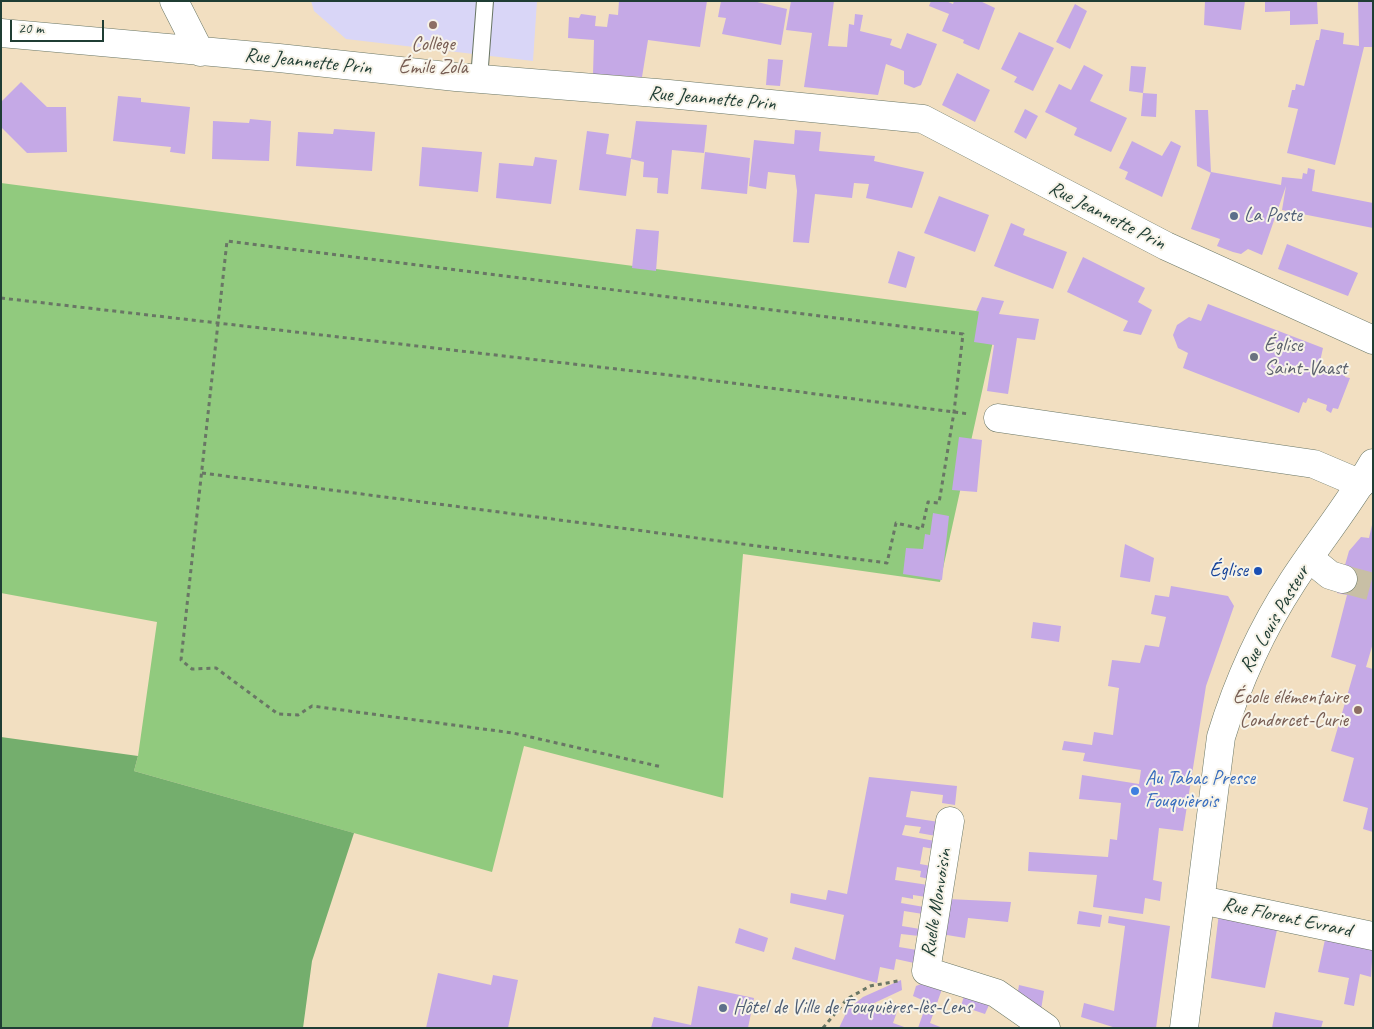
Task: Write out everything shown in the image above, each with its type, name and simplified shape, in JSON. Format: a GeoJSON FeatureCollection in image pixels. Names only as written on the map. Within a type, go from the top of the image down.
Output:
{"type":"FeatureCollection","features":[{"type":"Feature","properties":{"kind":"street"},"geometry":{"type":"LineString","coordinates":[[174,1],[200,52]]}},
{"type":"Feature","properties":{"kind":"street","name":"Rue Jeannette Prin"},"geometry":{"type":"LineString","coordinates":[[1,33],[923,119],[1166,246],[1373,340]]}},
{"type":"Feature","properties":{"kind":"street"},"geometry":{"type":"LineString","coordinates":[[998,418],[1314,464],[1367,474]]}},
{"type":"Feature","properties":{"kind":"street","name":"Rue Louis Pasteur"},"geometry":{"type":"LineString","coordinates":[[1184,1028],[1221,737],[1233,696],[1250,655],[1263,631],[1309,558],[1367,474]]}},
{"type":"Feature","properties":{"kind":"street"},"geometry":{"type":"LineString","coordinates":[[1309,558],[1330,574],[1343,579]]}},
{"type":"Feature","properties":{"kind":"street","name":"Ruelle Monvoisin"},"geometry":{"type":"LineString","coordinates":[[950,821],[926,971],[996,993],[1046,1028]]}},
{"type":"Feature","properties":{"kind":"street","name":"Rue Florent Evrard"},"geometry":{"type":"LineString","coordinates":[[1201,900],[1373,936]]}},
{"type":"Feature","properties":{"kind":"lane"},"geometry":{"type":"LineString","coordinates":[[479,79],[485,1]]}},
{"type":"Feature","properties":{"kind":"path"},"geometry":{"type":"LineString","coordinates":[[202,473],[887,563],[896,523],[922,529],[928,502],[939,503],[954,412],[962,334],[226,241],[182,660],[192,669],[216,668],[278,714],[298,715],[312,706],[503,732],[662,767]]}},
{"type":"Feature","properties":{"kind":"path"},"geometry":{"type":"LineString","coordinates":[[1,298],[686,377],[998,418]]}},
{"type":"Feature","properties":{"kind":"path"},"geometry":{"type":"LineString","coordinates":[[823,1028],[846,999],[870,986],[895,983],[906,975],[926,971]]}},
{"type":"Feature","properties":{"kind":"shaded area","name":"Collège Émile Zola"},"geometry":{"type":"Polygon","coordinates":[[[311,1],[537,1],[533,61],[346,39],[314,11],[311,1]]]}},
{"type":"Feature","properties":{"kind":"green space"},"geometry":{"type":"Polygon","coordinates":[[[1,183],[999,314],[940,582],[743,554],[723,798],[524,746],[492,872],[134,771],[138,756],[157,622],[1,593],[1,183]]]}},
{"type":"Feature","properties":{"kind":"green space"},"geometry":{"type":"Polygon","coordinates":[[[1,737],[138,756],[134,771],[354,833],[312,961],[303,1028],[1,1028],[1,737]]]}},
{"type":"Feature","properties":{"kind":"building"},"geometry":{"type":"Polygon","coordinates":[[[619,1],[707,1],[700,47],[648,40],[642,77],[593,74],[594,40],[568,38],[569,17],[579,18],[581,14],[596,16],[595,26],[607,27],[609,14],[618,15],[619,1]]]}},
{"type":"Feature","properties":{"kind":"building"},"geometry":{"type":"Polygon","coordinates":[[[721,1],[753,1],[787,9],[781,45],[722,34],[726,18],[718,17],[721,1]]]}},
{"type":"Feature","properties":{"kind":"building"},"geometry":{"type":"Polygon","coordinates":[[[791,1],[834,1],[828,46],[847,47],[849,24],[854,25],[855,14],[863,15],[860,31],[892,39],[890,45],[901,49],[907,33],[937,44],[921,85],[914,88],[904,84],[904,71],[886,64],[878,95],[804,87],[812,33],[786,30],[791,1]]]}},
{"type":"Feature","properties":{"kind":"building"},"geometry":{"type":"Polygon","coordinates":[[[931,1],[946,1],[953,4],[954,1],[980,1],[995,8],[979,50],[963,43],[964,40],[942,31],[949,14],[929,6],[931,1]]]}},
{"type":"Feature","properties":{"kind":"building"},"geometry":{"type":"Polygon","coordinates":[[[1205,1],[1245,1],[1241,30],[1204,25],[1205,1]]]}},
{"type":"Feature","properties":{"kind":"building"},"geometry":{"type":"Polygon","coordinates":[[[1265,1],[1317,1],[1318,24],[1290,25],[1290,11],[1265,12],[1265,1]]]}},
{"type":"Feature","properties":{"kind":"building"},"geometry":{"type":"Polygon","coordinates":[[[1358,1],[1373,1],[1373,47],[1364,47],[1335,165],[1287,153],[1298,109],[1288,107],[1292,90],[1295,90],[1296,84],[1304,86],[1316,40],[1319,40],[1321,29],[1344,33],[1343,44],[1359,46],[1358,1]]]}},
{"type":"Feature","properties":{"kind":"building"},"geometry":{"type":"Polygon","coordinates":[[[1075,4],[1087,11],[1070,49],[1056,42],[1075,4]]]}},
{"type":"Feature","properties":{"kind":"building"},"geometry":{"type":"Polygon","coordinates":[[[1019,32],[1054,48],[1033,91],[1014,82],[1017,77],[1001,69],[1019,32]]]}},
{"type":"Feature","properties":{"kind":"building"},"geometry":{"type":"Polygon","coordinates":[[[768,59],[783,60],[780,86],[766,85],[768,59]]]}},
{"type":"Feature","properties":{"kind":"building"},"geometry":{"type":"Polygon","coordinates":[[[1084,65],[1103,75],[1090,101],[1127,118],[1111,152],[1074,135],[1077,128],[1045,112],[1059,84],[1071,90],[1084,65]]]}},
{"type":"Feature","properties":{"kind":"building"},"geometry":{"type":"Polygon","coordinates":[[[1131,66],[1146,67],[1143,93],[1129,91],[1131,66]]]}},
{"type":"Feature","properties":{"kind":"building"},"geometry":{"type":"Polygon","coordinates":[[[957,73],[990,90],[975,122],[942,105],[957,73]]]}},
{"type":"Feature","properties":{"kind":"building"},"geometry":{"type":"Polygon","coordinates":[[[21,82],[47,107],[66,107],[67,152],[27,153],[1,127],[1,102],[21,82]]]}},
{"type":"Feature","properties":{"kind":"building"},"geometry":{"type":"Polygon","coordinates":[[[1143,93],[1157,94],[1156,117],[1141,116],[1143,93]]]}},
{"type":"Feature","properties":{"kind":"building"},"geometry":{"type":"Polygon","coordinates":[[[118,96],[141,98],[141,102],[190,107],[185,154],[170,152],[171,147],[113,141],[118,96]]]}},
{"type":"Feature","properties":{"kind":"building"},"geometry":{"type":"Polygon","coordinates":[[[1025,109],[1038,116],[1026,139],[1014,132],[1025,109]]]}},
{"type":"Feature","properties":{"kind":"building"},"geometry":{"type":"Polygon","coordinates":[[[1195,110],[1208,110],[1211,173],[1197,166],[1195,110]]]}},
{"type":"Feature","properties":{"kind":"building"},"geometry":{"type":"Polygon","coordinates":[[[250,119],[271,121],[269,161],[212,159],[213,121],[249,123],[250,119]]]}},
{"type":"Feature","properties":{"kind":"building"},"geometry":{"type":"Polygon","coordinates":[[[636,121],[707,125],[704,153],[672,150],[668,194],[657,193],[658,178],[643,177],[644,162],[631,159],[626,196],[579,190],[587,131],[609,134],[606,154],[631,158],[636,121]]]}},
{"type":"Feature","properties":{"kind":"building"},"geometry":{"type":"Polygon","coordinates":[[[334,129],[375,132],[372,171],[296,166],[298,132],[333,134],[334,129]]]}},
{"type":"Feature","properties":{"kind":"building"},"geometry":{"type":"Polygon","coordinates":[[[795,130],[821,132],[819,151],[875,156],[874,161],[924,172],[912,208],[866,198],[869,184],[854,183],[852,198],[815,194],[809,243],[793,242],[797,191],[795,175],[768,172],[766,189],[749,186],[754,140],[794,144],[795,130]]]}},
{"type":"Feature","properties":{"kind":"building"},"geometry":{"type":"Polygon","coordinates":[[[1132,141],[1162,156],[1171,141],[1181,146],[1162,197],[1125,179],[1128,172],[1119,168],[1132,141]]]}},
{"type":"Feature","properties":{"kind":"building"},"geometry":{"type":"Polygon","coordinates":[[[422,147],[482,152],[478,192],[419,186],[422,147]]]}},
{"type":"Feature","properties":{"kind":"building"},"geometry":{"type":"Polygon","coordinates":[[[705,152],[750,158],[747,194],[701,189],[705,152]]]}},
{"type":"Feature","properties":{"kind":"building"},"geometry":{"type":"Polygon","coordinates":[[[535,157],[557,160],[551,204],[496,198],[499,163],[533,166],[535,157]]]}},
{"type":"Feature","properties":{"kind":"building"},"geometry":{"type":"Polygon","coordinates":[[[1308,168],[1315,170],[1312,191],[1373,203],[1373,228],[1282,210],[1286,186],[1262,255],[1248,249],[1241,254],[1233,252],[1217,246],[1220,239],[1191,229],[1211,172],[1281,185],[1282,177],[1302,179],[1303,173],[1307,174],[1308,168]]]}},
{"type":"Feature","properties":{"kind":"building"},"geometry":{"type":"Polygon","coordinates":[[[939,196],[989,215],[975,252],[924,233],[939,196]]]}},
{"type":"Feature","properties":{"kind":"building"},"geometry":{"type":"Polygon","coordinates":[[[1011,223],[1025,229],[1023,235],[1067,252],[1053,289],[994,266],[1011,223]]]}},
{"type":"Feature","properties":{"kind":"building"},"geometry":{"type":"Polygon","coordinates":[[[636,229],[659,231],[656,271],[632,268],[636,229]]]}},
{"type":"Feature","properties":{"kind":"building"},"geometry":{"type":"Polygon","coordinates":[[[1287,244],[1358,273],[1348,296],[1278,269],[1287,244]]]}},
{"type":"Feature","properties":{"kind":"building"},"geometry":{"type":"Polygon","coordinates":[[[898,251],[915,257],[906,288],[888,283],[898,251]]]}},
{"type":"Feature","properties":{"kind":"building"},"geometry":{"type":"Polygon","coordinates":[[[1083,257],[1145,288],[1138,302],[1152,310],[1141,335],[1123,331],[1128,321],[1067,292],[1083,257]]]}},
{"type":"Feature","properties":{"kind":"building"},"geometry":{"type":"Polygon","coordinates":[[[982,297],[1004,301],[999,314],[1039,319],[1035,340],[1017,338],[1008,394],[987,391],[994,345],[974,342],[979,311],[976,311],[982,297]]]}},
{"type":"Feature","properties":{"kind":"building","name":"Église Saint-Vaast"},"geometry":{"type":"Polygon","coordinates":[[[1208,304],[1323,348],[1319,366],[1331,366],[1336,373],[1340,374],[1341,370],[1346,371],[1345,377],[1350,378],[1338,409],[1333,408],[1331,413],[1326,410],[1327,405],[1308,398],[1306,403],[1303,402],[1299,413],[1183,368],[1188,353],[1178,348],[1173,335],[1177,325],[1189,317],[1201,321],[1208,304]]]}},
{"type":"Feature","properties":{"kind":"building"},"geometry":{"type":"Polygon","coordinates":[[[959,437],[982,440],[977,492],[952,490],[959,437]]]}},
{"type":"Feature","properties":{"kind":"building"},"geometry":{"type":"Polygon","coordinates":[[[933,513],[949,516],[942,580],[903,574],[906,548],[923,549],[925,534],[930,535],[933,513]]]}},
{"type":"Feature","properties":{"kind":"building"},"geometry":{"type":"Polygon","coordinates":[[[1372,525],[1373,643],[1366,667],[1373,669],[1373,832],[1363,829],[1368,808],[1343,801],[1354,758],[1331,751],[1356,665],[1331,657],[1347,595],[1337,593],[1349,551],[1361,537],[1369,538],[1372,525]]]}},
{"type":"Feature","properties":{"kind":"building"},"geometry":{"type":"Polygon","coordinates":[[[1125,544],[1154,558],[1150,582],[1120,577],[1125,544]]]}},
{"type":"Feature","properties":{"kind":"building"},"geometry":{"type":"Polygon","coordinates":[[[1171,586],[1228,596],[1234,606],[1206,686],[1183,831],[1159,828],[1153,880],[1162,882],[1160,901],[1145,898],[1143,914],[1093,907],[1097,875],[1028,871],[1029,852],[1108,857],[1110,839],[1117,840],[1121,803],[1079,799],[1082,775],[1139,784],[1141,770],[1083,761],[1085,753],[1062,750],[1064,741],[1092,745],[1094,732],[1113,735],[1119,688],[1108,686],[1112,660],[1140,663],[1145,645],[1159,647],[1166,617],[1151,614],[1155,595],[1169,597],[1171,586]]]}},
{"type":"Feature","properties":{"kind":"building"},"geometry":{"type":"Polygon","coordinates":[[[1033,622],[1061,626],[1059,642],[1031,638],[1033,622]]]}},
{"type":"Feature","properties":{"kind":"building"},"geometry":{"type":"Polygon","coordinates":[[[869,777],[957,786],[955,805],[942,803],[943,795],[911,791],[906,817],[939,822],[936,836],[919,833],[921,827],[905,825],[902,835],[935,841],[934,849],[923,847],[920,864],[931,866],[929,879],[920,877],[921,871],[897,867],[895,880],[928,885],[926,897],[913,895],[913,899],[902,897],[901,903],[924,907],[923,914],[904,911],[902,926],[920,929],[919,936],[901,934],[899,947],[917,950],[914,963],[896,959],[894,970],[880,967],[877,983],[792,959],[795,947],[835,960],[844,915],[790,903],[791,893],[826,900],[828,890],[847,894],[869,777]]]}},
{"type":"Feature","properties":{"kind":"building"},"geometry":{"type":"Polygon","coordinates":[[[948,899],[1011,902],[1008,922],[968,918],[965,938],[941,934],[948,899]]]}},
{"type":"Feature","properties":{"kind":"building"},"geometry":{"type":"Polygon","coordinates":[[[1079,911],[1102,915],[1100,927],[1077,924],[1079,911]]]}},
{"type":"Feature","properties":{"kind":"building"},"geometry":{"type":"Polygon","coordinates":[[[1219,913],[1278,925],[1265,988],[1211,978],[1219,913]]]}},
{"type":"Feature","properties":{"kind":"building"},"geometry":{"type":"Polygon","coordinates":[[[1109,916],[1170,926],[1156,1028],[1116,1028],[1081,1017],[1084,1003],[1114,1011],[1125,926],[1108,923],[1109,916]]]}},
{"type":"Feature","properties":{"kind":"building"},"geometry":{"type":"Polygon","coordinates":[[[739,928],[768,938],[764,952],[735,943],[739,928]]]}},
{"type":"Feature","properties":{"kind":"building"},"geometry":{"type":"Polygon","coordinates":[[[1326,935],[1373,945],[1371,977],[1360,974],[1354,1006],[1344,1004],[1349,978],[1318,972],[1326,935]]]}},
{"type":"Feature","properties":{"kind":"building"},"geometry":{"type":"Polygon","coordinates":[[[438,973],[491,985],[493,975],[518,980],[508,1028],[426,1028],[438,973]]]}},
{"type":"Feature","properties":{"kind":"building"},"geometry":{"type":"Polygon","coordinates":[[[901,980],[902,990],[870,1005],[889,1011],[892,1003],[899,1006],[893,1023],[907,1028],[839,1028],[848,1009],[863,997],[901,980]]]}},
{"type":"Feature","properties":{"kind":"building"},"geometry":{"type":"Polygon","coordinates":[[[924,983],[942,989],[930,1023],[943,1028],[918,1028],[927,1002],[913,996],[916,986],[924,983]]]}},
{"type":"Feature","properties":{"kind":"building"},"geometry":{"type":"Polygon","coordinates":[[[1019,985],[1044,991],[1041,1010],[1017,997],[1019,985]]]}},
{"type":"Feature","properties":{"kind":"building","name":"Hôtel de Ville de Fouquières-lès-Lens"},"geometry":{"type":"Polygon","coordinates":[[[698,986],[754,998],[748,1028],[651,1028],[654,1017],[691,1025],[698,986]]]}},
{"type":"Feature","properties":{"kind":"building"},"geometry":{"type":"Polygon","coordinates":[[[964,996],[989,1005],[985,1014],[961,1006],[964,996]]]}},
{"type":"Feature","properties":{"kind":"building"},"geometry":{"type":"Polygon","coordinates":[[[1275,1012],[1323,1021],[1321,1028],[1272,1028],[1275,1012]]]}},
{"type":"Feature","properties":{"kind":"tunnel"},"geometry":{"type":"LineString","coordinates":[[1343,579],[1373,587]]}},
{"type":"Feature","properties":{"kind":"place","name":"Collège Émile Zola"},"geometry":{"type":"Point","coordinates":[433,25]}},
{"type":"Feature","properties":{"kind":"place","name":"La Poste"},"geometry":{"type":"Point","coordinates":[1234,216]}},
{"type":"Feature","properties":{"kind":"place","name":"Église Saint-Vaast"},"geometry":{"type":"Point","coordinates":[1254,357]}},
{"type":"Feature","properties":{"kind":"place","name":"Église"},"geometry":{"type":"Point","coordinates":[1258,571]}},
{"type":"Feature","properties":{"kind":"place","name":"École élémentaire Condorcet-Curie"},"geometry":{"type":"Point","coordinates":[1358,710]}},
{"type":"Feature","properties":{"kind":"place","name":"Au Tabac Presse Fouquièrois"},"geometry":{"type":"Point","coordinates":[1135,791]}},
{"type":"Feature","properties":{"kind":"place","name":"Hôtel de Ville de Fouquières-lès-Lens"},"geometry":{"type":"Point","coordinates":[723,1008]}}]}
